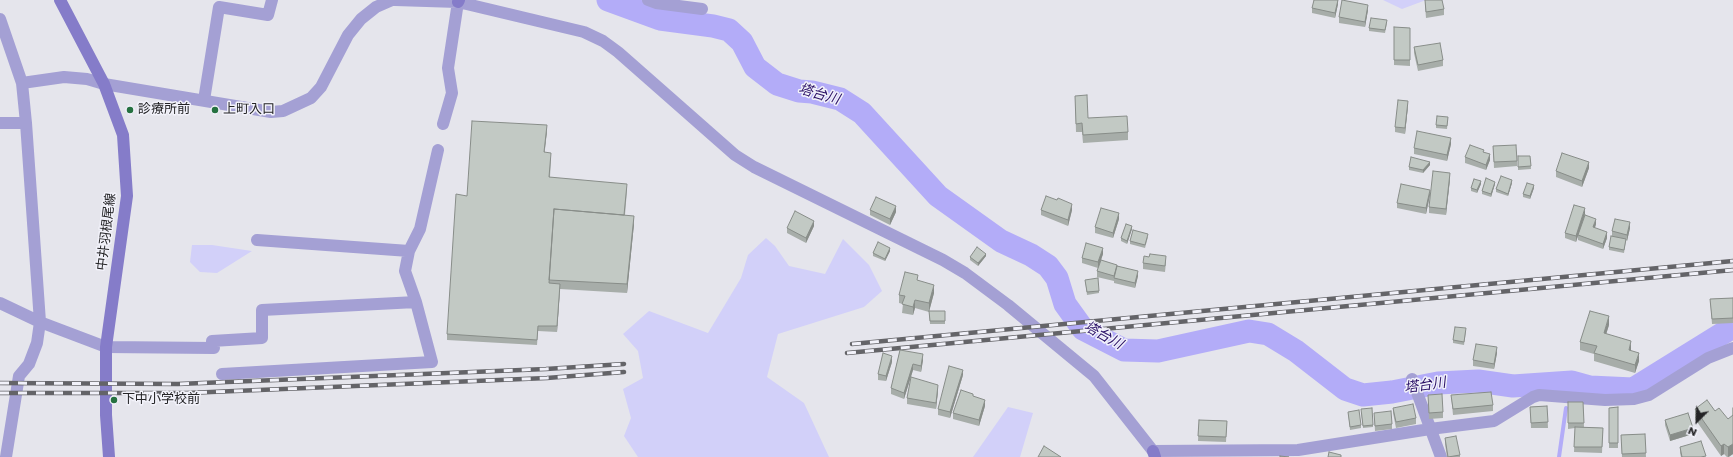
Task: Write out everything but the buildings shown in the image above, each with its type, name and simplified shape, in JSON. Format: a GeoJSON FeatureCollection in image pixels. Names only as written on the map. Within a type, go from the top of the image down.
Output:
{"type":"FeatureCollection","features":[{"type":"Feature","properties":{"kind":"main road","name":"中井羽根尾線"},"geometry":{"type":"LineString","coordinates":[[60,0],[104,84],[122,135],[127,196],[106,347],[106,415],[110,457]]}},
{"type":"Feature","properties":{"kind":"street"},"geometry":{"type":"LineString","coordinates":[[204,100],[219,7],[268,15],[272,0]]}},
{"type":"Feature","properties":{"kind":"street"},"geometry":{"type":"LineString","coordinates":[[22,83],[64,78],[87,79],[104,84],[271,112],[283,111],[297,106],[311,98],[321,87],[348,36],[361,19],[376,7],[394,0],[459,1],[584,32],[603,41],[618,52],[735,155],[754,167],[943,260],[965,273],[1008,305],[1094,376],[1154,454],[1298,450],[1494,421],[1532,398],[1539,396],[1605,400],[1642,397],[1649,395],[1708,358],[1733,348]]}},
{"type":"Feature","properties":{"kind":"street"},"geometry":{"type":"LineString","coordinates":[[648,0],[656,3],[702,9]]}},
{"type":"Feature","properties":{"kind":"street"},"geometry":{"type":"LineString","coordinates":[[443,124],[452,93],[448,68],[459,1]]}},
{"type":"Feature","properties":{"kind":"street"},"geometry":{"type":"LineString","coordinates":[[0,19],[22,83],[40,322],[37,343],[29,364],[19,376],[6,457]]}},
{"type":"Feature","properties":{"kind":"street"},"geometry":{"type":"LineString","coordinates":[[0,123],[26,123]]}},
{"type":"Feature","properties":{"kind":"street"},"geometry":{"type":"LineString","coordinates":[[222,374],[432,362],[416,302],[405,271],[409,251],[420,229],[438,150]]}},
{"type":"Feature","properties":{"kind":"street"},"geometry":{"type":"LineString","coordinates":[[257,240],[409,251]]}},
{"type":"Feature","properties":{"kind":"street"},"geometry":{"type":"LineString","coordinates":[[0,303],[40,322],[106,347],[213,344],[262,338],[262,310],[416,302]]}},
{"type":"Feature","properties":{"kind":"street"},"geometry":{"type":"LineString","coordinates":[[1412,379],[1441,457]]}},
{"type":"Feature","properties":{"kind":"shaded area"},"geometry":{"type":"Polygon","coordinates":[[[1383,0],[1426,0],[1402,9],[1383,0]]]}},
{"type":"Feature","properties":{"kind":"shaded area"},"geometry":{"type":"Polygon","coordinates":[[[766,238],[775,246],[789,266],[825,274],[843,239],[869,265],[882,291],[864,307],[778,334],[767,377],[804,403],[829,457],[638,457],[624,436],[631,418],[623,389],[643,378],[638,351],[623,334],[649,311],[708,333],[741,278],[748,255],[766,238]]]}},
{"type":"Feature","properties":{"kind":"shaded area"},"geometry":{"type":"Polygon","coordinates":[[[192,245],[212,245],[252,251],[217,273],[200,272],[190,262],[192,245]]]}},
{"type":"Feature","properties":{"kind":"shaded area"},"geometry":{"type":"Polygon","coordinates":[[[1008,407],[1033,413],[1020,457],[973,457],[1008,407]]]}},
{"type":"Feature","properties":{"kind":"waterway","name":"塔台川"},"geometry":{"type":"LineString","coordinates":[[608,0],[660,19],[713,26],[729,30],[742,42],[755,67],[777,84],[799,91],[812,92],[840,99],[862,113],[938,196],[1001,241],[1031,255],[1048,266],[1057,278],[1065,304],[1083,329],[1124,350],[1158,351],[1249,331],[1268,334],[1296,351],[1345,389],[1363,395],[1392,392],[1438,383],[1478,381],[1513,386],[1572,382],[1590,387],[1633,389],[1733,327]]}},
{"type":"Feature","properties":{"kind":"waterway","name":"塔台川"},"geometry":{"type":"LineString","coordinates":[[1570,390],[1572,382]]}},
{"type":"Feature","properties":{"kind":"waterway"},"geometry":{"type":"LineString","coordinates":[[1559,457],[1566,408]]}},
{"type":"Feature","properties":{"kind":"railway"},"geometry":{"type":"LineString","coordinates":[[852,344],[1733,261]]}},
{"type":"Feature","properties":{"kind":"railway"},"geometry":{"type":"LineString","coordinates":[[847,353],[1733,270]]}},
{"type":"Feature","properties":{"kind":"railway"},"geometry":{"type":"LineString","coordinates":[[0,383],[178,384],[546,369],[624,364]]}},
{"type":"Feature","properties":{"kind":"railway"},"geometry":{"type":"LineString","coordinates":[[0,393],[187,393],[547,378],[624,372]]}},
{"type":"Feature","properties":{"kind":"place","name":"診療所前"},"geometry":{"type":"Point","coordinates":[130,110]}},
{"type":"Feature","properties":{"kind":"place","name":"上町入口"},"geometry":{"type":"Point","coordinates":[215,110]}},
{"type":"Feature","properties":{"kind":"place","name":"下中小学校前"},"geometry":{"type":"Point","coordinates":[114,400]}}]}
